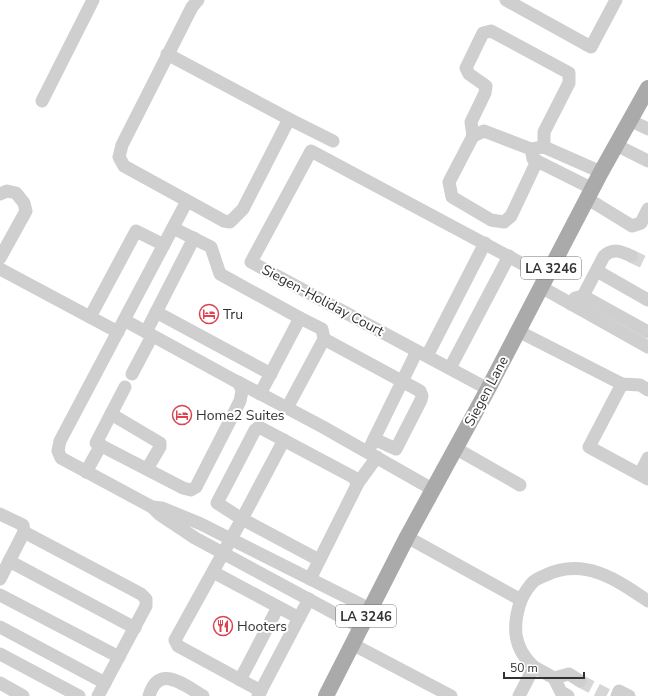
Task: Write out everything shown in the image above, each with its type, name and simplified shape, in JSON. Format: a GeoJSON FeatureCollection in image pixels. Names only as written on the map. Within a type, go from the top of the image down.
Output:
{"type":"FeatureCollection","features":[{"type":"Feature","properties":{"kind":"main road","name":"Siegen Lane"},"geometry":{"type":"LineString","coordinates":[[326,696],[432,489],[488,389],[601,172],[648,88]]}},
{"type":"Feature","properties":{"kind":"street"},"geometry":{"type":"LineString","coordinates":[[42,101],[93,0]]}},
{"type":"Feature","properties":{"kind":"street"},"geometry":{"type":"LineString","coordinates":[[198,0],[167,54],[122,145],[119,157],[124,166],[224,221],[230,222],[236,218],[243,209],[289,119]]}},
{"type":"Feature","properties":{"kind":"street"},"geometry":{"type":"LineString","coordinates":[[506,0],[591,47],[616,0]]}},
{"type":"Feature","properties":{"kind":"street"},"geometry":{"type":"LineString","coordinates":[[492,31],[569,73],[569,83],[544,132],[537,152],[511,216],[504,222],[491,220],[452,197],[449,182],[473,136],[471,122],[485,93],[486,86],[469,74],[466,68],[483,33],[492,31]]}},
{"type":"Feature","properties":{"kind":"street"},"geometry":{"type":"LineString","coordinates":[[167,54],[333,141]]}},
{"type":"Feature","properties":{"kind":"street"},"geometry":{"type":"LineString","coordinates":[[629,120],[648,129]]}},
{"type":"Feature","properties":{"kind":"street"},"geometry":{"type":"LineString","coordinates":[[473,136],[484,131],[537,152],[601,172]]}},
{"type":"Feature","properties":{"kind":"street"},"geometry":{"type":"LineString","coordinates":[[616,145],[648,161]]}},
{"type":"Feature","properties":{"kind":"street","name":"Siegen-Holiday Court"},"geometry":{"type":"LineString","coordinates":[[488,389],[251,262],[310,151],[509,256],[571,304],[648,348]]}},
{"type":"Feature","properties":{"kind":"street"},"geometry":{"type":"LineString","coordinates":[[537,152],[632,226],[638,226],[641,223],[648,209]]}},
{"type":"Feature","properties":{"kind":"street"},"geometry":{"type":"LineString","coordinates":[[0,194],[7,191],[16,192],[24,203],[26,211],[0,258]]}},
{"type":"Feature","properties":{"kind":"street"},"geometry":{"type":"LineString","coordinates":[[187,201],[60,441],[58,451],[61,458],[152,507],[165,518],[224,553],[360,627]]}},
{"type":"Feature","properties":{"kind":"street"},"geometry":{"type":"LineString","coordinates":[[173,228],[211,247],[220,274],[322,329],[324,339],[288,408]]}},
{"type":"Feature","properties":{"kind":"street"},"geometry":{"type":"LineString","coordinates":[[90,317],[136,231],[164,246]]}},
{"type":"Feature","properties":{"kind":"street"},"geometry":{"type":"LineString","coordinates":[[132,374],[149,334],[156,312],[194,238]]}},
{"type":"Feature","properties":{"kind":"street"},"geometry":{"type":"LineString","coordinates":[[310,579],[372,454],[374,439],[402,381],[422,353],[485,244]]}},
{"type":"Feature","properties":{"kind":"street"},"geometry":{"type":"LineString","coordinates":[[583,296],[604,256],[610,251],[623,252],[631,256]]}},
{"type":"Feature","properties":{"kind":"street"},"geometry":{"type":"LineString","coordinates":[[450,368],[509,256]]}},
{"type":"Feature","properties":{"kind":"street"},"geometry":{"type":"LineString","coordinates":[[0,269],[118,332]]}},
{"type":"Feature","properties":{"kind":"street"},"geometry":{"type":"LineString","coordinates":[[597,271],[648,300]]}},
{"type":"Feature","properties":{"kind":"street"},"geometry":{"type":"LineString","coordinates":[[571,304],[575,298],[583,296],[648,332]]}},
{"type":"Feature","properties":{"kind":"street"},"geometry":{"type":"LineString","coordinates":[[156,312],[271,374]]}},
{"type":"Feature","properties":{"kind":"street"},"geometry":{"type":"LineString","coordinates":[[260,394],[300,318]]}},
{"type":"Feature","properties":{"kind":"street"},"geometry":{"type":"LineString","coordinates":[[124,320],[372,454],[432,489]]}},
{"type":"Feature","properties":{"kind":"street"},"geometry":{"type":"LineString","coordinates":[[518,331],[622,384],[640,385],[648,390]]}},
{"type":"Feature","properties":{"kind":"street"},"geometry":{"type":"LineString","coordinates":[[324,339],[420,391],[422,396],[421,400],[396,449],[374,439]]}},
{"type":"Feature","properties":{"kind":"street"},"geometry":{"type":"LineString","coordinates":[[125,387],[96,443],[183,488],[191,490],[196,487],[240,401],[242,391],[238,382]]}},
{"type":"Feature","properties":{"kind":"street"},"geometry":{"type":"LineString","coordinates":[[622,384],[589,447],[644,477],[648,458]]}},
{"type":"Feature","properties":{"kind":"street"},"geometry":{"type":"LineString","coordinates":[[111,414],[160,443],[160,447],[147,470]]}},
{"type":"Feature","properties":{"kind":"street"},"geometry":{"type":"LineString","coordinates":[[320,560],[242,519],[217,503],[218,499],[255,430],[259,427],[353,477],[358,483]]}},
{"type":"Feature","properties":{"kind":"street"},"geometry":{"type":"LineString","coordinates":[[284,440],[176,640],[178,646],[240,680],[260,694],[309,599]]}},
{"type":"Feature","properties":{"kind":"street"},"geometry":{"type":"LineString","coordinates":[[86,472],[101,445]]}},
{"type":"Feature","properties":{"kind":"street"},"geometry":{"type":"LineString","coordinates":[[454,448],[520,485]]}},
{"type":"Feature","properties":{"kind":"street"},"geometry":{"type":"LineString","coordinates":[[152,507],[162,508],[201,524],[370,609]]}},
{"type":"Feature","properties":{"kind":"street"},"geometry":{"type":"LineString","coordinates":[[0,514],[23,525],[24,532],[0,579]]}},
{"type":"Feature","properties":{"kind":"street"},"geometry":{"type":"LineString","coordinates":[[24,532],[141,594],[146,599],[146,606],[98,696]]}},
{"type":"Feature","properties":{"kind":"street"},"geometry":{"type":"LineString","coordinates":[[407,537],[520,600]]}},
{"type":"Feature","properties":{"kind":"street"},"geometry":{"type":"LineString","coordinates":[[9,561],[135,628]]}},
{"type":"Feature","properties":{"kind":"street"},"geometry":{"type":"LineString","coordinates":[[562,695],[554,678],[534,667],[524,658],[515,636],[515,616],[520,600],[533,581],[556,570],[582,567],[607,576],[648,602]]}},
{"type":"Feature","properties":{"kind":"street"},"geometry":{"type":"LineString","coordinates":[[213,572],[299,618]]}},
{"type":"Feature","properties":{"kind":"street"},"geometry":{"type":"LineString","coordinates":[[0,595],[119,657]]}},
{"type":"Feature","properties":{"kind":"street"},"geometry":{"type":"LineString","coordinates":[[240,680],[278,607]]}},
{"type":"Feature","properties":{"kind":"street"},"geometry":{"type":"LineString","coordinates":[[0,627],[105,683]]}},
{"type":"Feature","properties":{"kind":"street"},"geometry":{"type":"LineString","coordinates":[[352,644],[451,696]]}},
{"type":"Feature","properties":{"kind":"street"},"geometry":{"type":"LineString","coordinates":[[0,654],[79,696]]}},
{"type":"Feature","properties":{"kind":"street"},"geometry":{"type":"LineString","coordinates":[[519,696],[534,667]]}},
{"type":"Feature","properties":{"kind":"street"},"geometry":{"type":"LineString","coordinates":[[554,678],[569,674],[580,681]]}},
{"type":"Feature","properties":{"kind":"street"},"geometry":{"type":"LineString","coordinates":[[149,696],[152,686],[160,679],[171,678],[203,696]]}},
{"type":"Feature","properties":{"kind":"street"},"geometry":{"type":"LineString","coordinates":[[0,683],[23,696]]}},
{"type":"Feature","properties":{"kind":"street"},"geometry":{"type":"LineString","coordinates":[[611,696],[619,691],[629,696]]}},
{"type":"Feature","properties":{"kind":"tunnel"},"geometry":{"type":"LineString","coordinates":[[631,256],[648,264]]}},
{"type":"Feature","properties":{"kind":"tunnel"},"geometry":{"type":"LineString","coordinates":[[580,681],[607,695]]}},
{"type":"Feature","properties":{"kind":"place","name":"Tru"},"geometry":{"type":"Point","coordinates":[209,314]}},
{"type":"Feature","properties":{"kind":"place","name":"Home2 Suites"},"geometry":{"type":"Point","coordinates":[182,415]}},
{"type":"Feature","properties":{"kind":"place","name":"Hooters"},"geometry":{"type":"Point","coordinates":[223,626]}}]}
